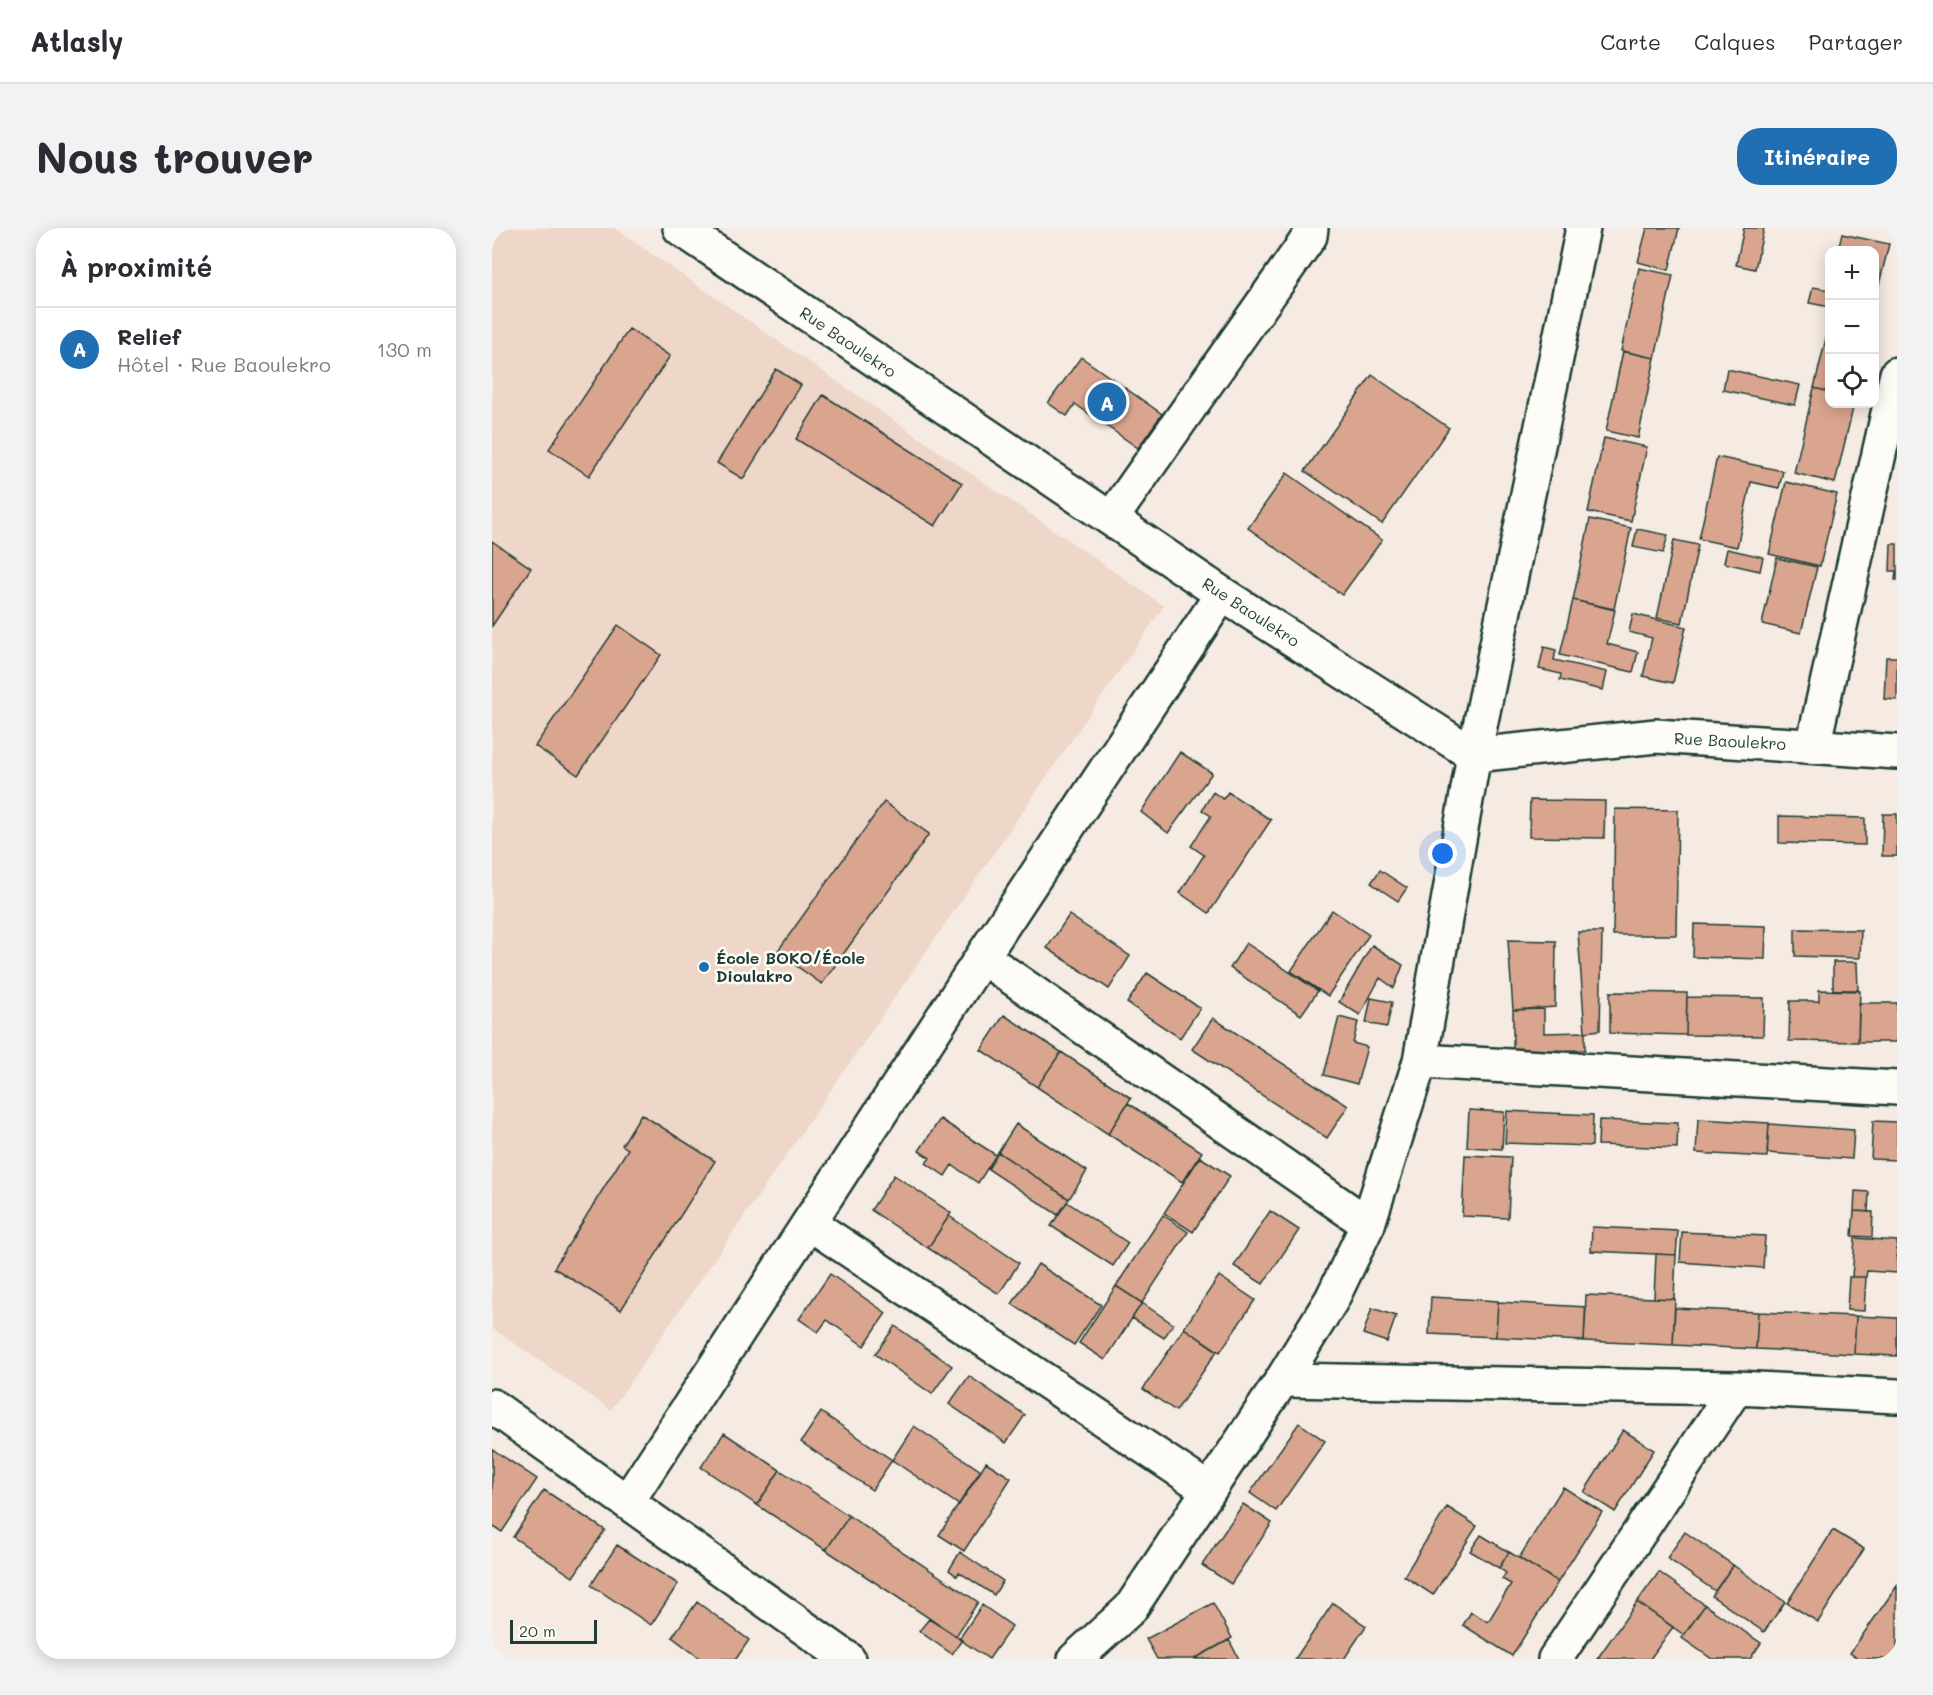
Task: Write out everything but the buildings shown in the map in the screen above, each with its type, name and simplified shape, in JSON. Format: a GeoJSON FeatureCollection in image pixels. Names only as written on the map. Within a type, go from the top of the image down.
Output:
{"type":"FeatureCollection","features":[{"type":"Feature","properties":{"kind":"street","name":"Rue Baoulekro"},"geometry":{"type":"LineString","coordinates":[[680,228],[1222,594],[1474,755],[1656,736],[1897,752]]}},
{"type":"Feature","properties":{"kind":"street"},"geometry":{"type":"LineString","coordinates":[[1111,519],[1310,236],[1311,228]]}},
{"type":"Feature","properties":{"kind":"street"},"geometry":{"type":"LineString","coordinates":[[1075,1659],[1130,1609],[1282,1380],[1332,1299],[1368,1224],[1420,1061],[1474,755],[1583,228]]}},
{"type":"Feature","properties":{"kind":"street"},"geometry":{"type":"LineString","coordinates":[[1813,746],[1891,433],[1897,374]]}},
{"type":"Feature","properties":{"kind":"street"},"geometry":{"type":"LineString","coordinates":[[627,1502],[1222,594]]}},
{"type":"Feature","properties":{"kind":"street"},"geometry":{"type":"LineString","coordinates":[[982,957],[1368,1224]]}},
{"type":"Feature","properties":{"kind":"street"},"geometry":{"type":"LineString","coordinates":[[1420,1061],[1897,1088]]}},
{"type":"Feature","properties":{"kind":"street"},"geometry":{"type":"LineString","coordinates":[[809,1223],[1209,1490]]}},
{"type":"Feature","properties":{"kind":"street"},"geometry":{"type":"LineString","coordinates":[[1282,1380],[1736,1388],[1897,1396]]}},
{"type":"Feature","properties":{"kind":"street"},"geometry":{"type":"LineString","coordinates":[[1555,1659],[1736,1388]]}},
{"type":"Feature","properties":{"kind":"street"},"geometry":{"type":"LineString","coordinates":[[492,1406],[848,1659]]}},
{"type":"Feature","properties":{"kind":"shaded area","name":"École BOKO/École Dioulakro"},"geometry":{"type":"Polygon","coordinates":[[[492,228],[614,228],[1164,606],[611,1410],[492,1328],[492,228]]]}},
{"type":"Feature","properties":{"kind":"place","name":"Relief"},"geometry":{"type":"Point","coordinates":[1107,402]}},
{"type":"Feature","properties":{"kind":"place","name":"École BOKO/École Dioulakro"},"geometry":{"type":"Point","coordinates":[704,967]}}]}
